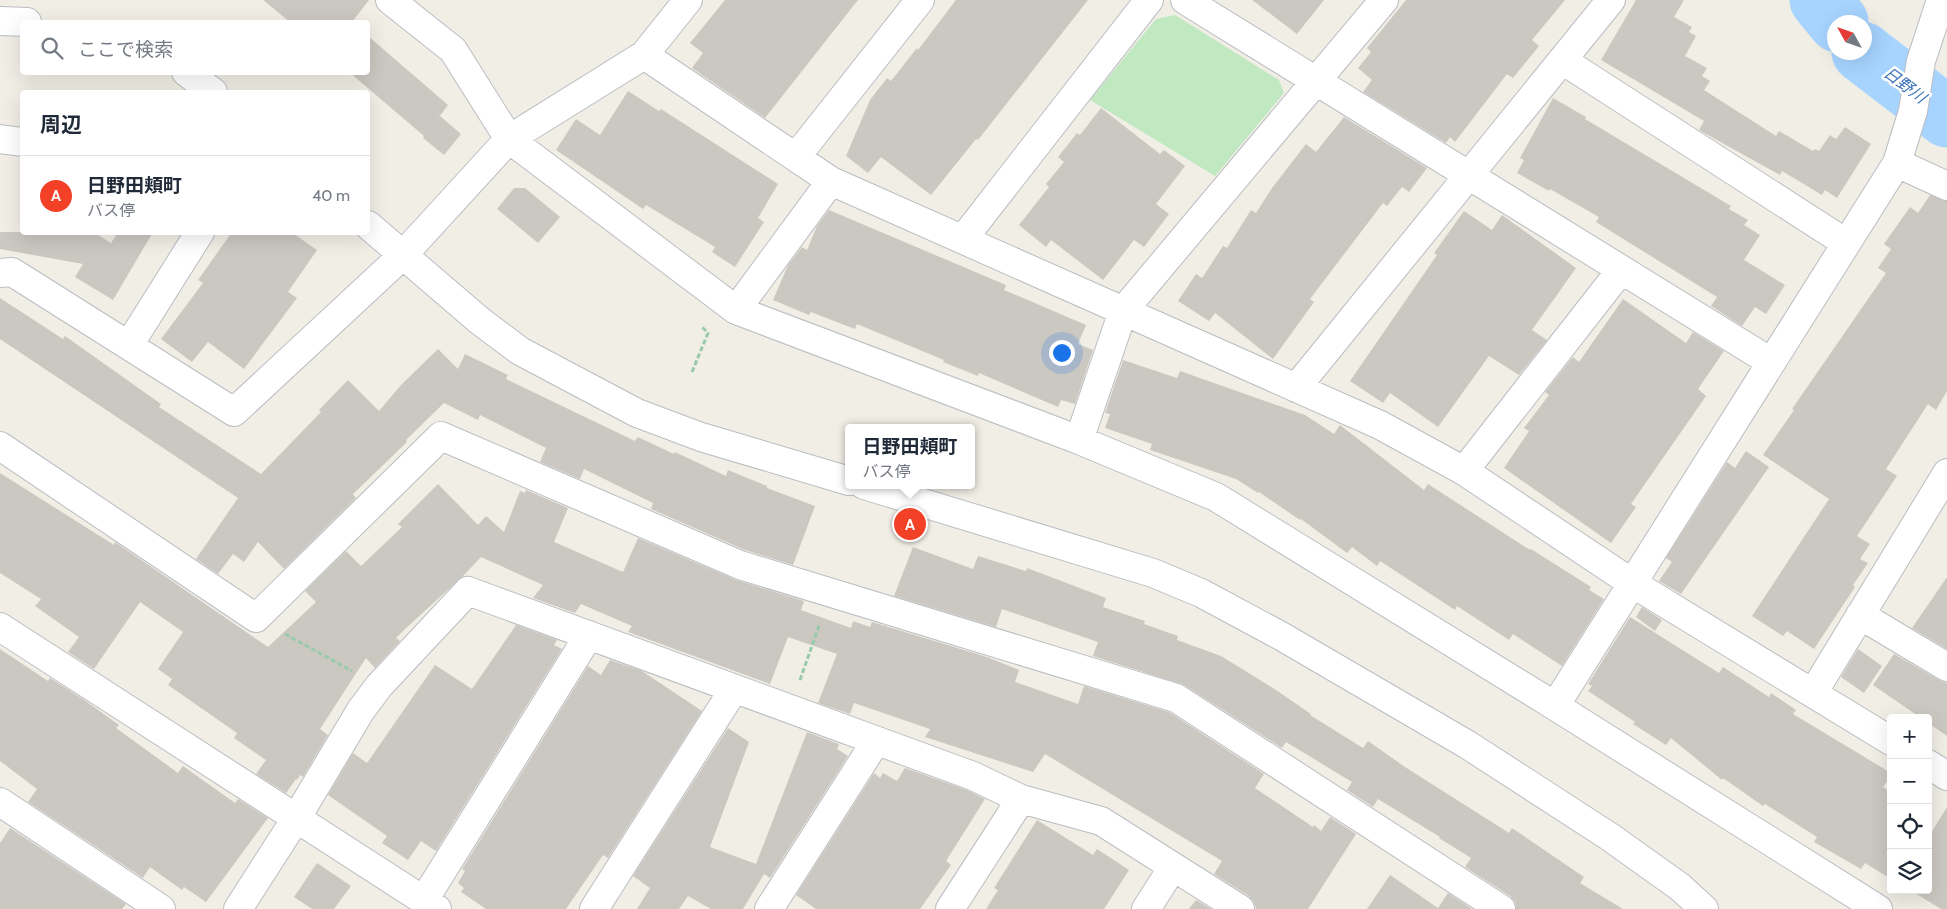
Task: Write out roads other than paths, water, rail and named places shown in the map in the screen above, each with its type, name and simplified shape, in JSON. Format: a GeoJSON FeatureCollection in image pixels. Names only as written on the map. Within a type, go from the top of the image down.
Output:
{"type":"FeatureCollection","features":[{"type":"Feature","properties":{"kind":"street"},"geometry":{"type":"LineString","coordinates":[[390,0],[453,50],[509,139],[736,310],[1079,440],[1216,497],[1555,706],[1878,909]]}},
{"type":"Feature","properties":{"kind":"street"},"geometry":{"type":"LineString","coordinates":[[0,273],[12,272],[234,412],[402,256],[509,139],[644,55],[688,0]]}},
{"type":"Feature","properties":{"kind":"street"},"geometry":{"type":"LineString","coordinates":[[796,157],[920,0]]}},
{"type":"Feature","properties":{"kind":"street"},"geometry":{"type":"LineString","coordinates":[[963,239],[1149,0]]}},
{"type":"Feature","properties":{"kind":"street"},"geometry":{"type":"LineString","coordinates":[[1184,0],[1771,362]]}},
{"type":"Feature","properties":{"kind":"street"},"geometry":{"type":"LineString","coordinates":[[1079,440],[1123,311],[1384,0]]}},
{"type":"Feature","properties":{"kind":"street"},"geometry":{"type":"LineString","coordinates":[[1296,388],[1610,0]]}},
{"type":"Feature","properties":{"kind":"street"},"geometry":{"type":"LineString","coordinates":[[1555,706],[1896,163],[1913,111],[1921,61],[1941,13]]}},
{"type":"Feature","properties":{"kind":"street"},"geometry":{"type":"LineString","coordinates":[[0,22],[20,22]]}},
{"type":"Feature","properties":{"kind":"street"},"geometry":{"type":"LineString","coordinates":[[644,55],[831,181],[1380,425],[1464,471],[1632,583],[1887,739]]}},
{"type":"Feature","properties":{"kind":"street"},"geometry":{"type":"LineString","coordinates":[[1562,60],[1846,243]]}},
{"type":"Feature","properties":{"kind":"street"},"geometry":{"type":"LineString","coordinates":[[190,75],[211,90]]}},
{"type":"Feature","properties":{"kind":"street"},"geometry":{"type":"LineString","coordinates":[[0,138],[20,142]]}},
{"type":"Feature","properties":{"kind":"street"},"geometry":{"type":"LineString","coordinates":[[1896,163],[1947,186]]}},
{"type":"Feature","properties":{"kind":"street"},"geometry":{"type":"LineString","coordinates":[[736,310],[831,181]]}},
{"type":"Feature","properties":{"kind":"street"},"geometry":{"type":"LineString","coordinates":[[370,227],[480,321],[520,351],[637,412],[701,437],[845,480]]}},
{"type":"Feature","properties":{"kind":"street"},"geometry":{"type":"LineString","coordinates":[[129,345],[198,235]]}},
{"type":"Feature","properties":{"kind":"street"},"geometry":{"type":"LineString","coordinates":[[1464,471],[1621,270]]}},
{"type":"Feature","properties":{"kind":"street"},"geometry":{"type":"LineString","coordinates":[[0,446],[256,618],[441,436],[740,565],[1176,698],[1501,909]]}},
{"type":"Feature","properties":{"kind":"street"},"geometry":{"type":"LineString","coordinates":[[1812,693],[1945,482]]}},
{"type":"Feature","properties":{"kind":"street"},"geometry":{"type":"LineString","coordinates":[[877,489],[1153,573],[1201,593],[1281,636],[1468,745],[1610,837],[1680,887],[1704,909]]}},
{"type":"Feature","properties":{"kind":"street"},"geometry":{"type":"LineString","coordinates":[[238,909],[362,710],[379,686],[468,591],[973,776],[1020,798],[1100,821],[1240,909]]}},
{"type":"Feature","properties":{"kind":"street"},"geometry":{"type":"LineString","coordinates":[[1860,615],[1947,667]]}},
{"type":"Feature","properties":{"kind":"street"},"geometry":{"type":"LineString","coordinates":[[0,626],[430,904],[589,635]]}},
{"type":"Feature","properties":{"kind":"street"},"geometry":{"type":"LineString","coordinates":[[594,909],[734,689]]}},
{"type":"Feature","properties":{"kind":"street"},"geometry":{"type":"LineString","coordinates":[[768,909],[876,741]]}},
{"type":"Feature","properties":{"kind":"street"},"geometry":{"type":"LineString","coordinates":[[1932,767],[1947,776]]}},
{"type":"Feature","properties":{"kind":"street"},"geometry":{"type":"LineString","coordinates":[[950,909],[1020,798]]}},
{"type":"Feature","properties":{"kind":"street"},"geometry":{"type":"LineString","coordinates":[[0,802],[161,909]]}},
{"type":"Feature","properties":{"kind":"street"},"geometry":{"type":"LineString","coordinates":[[1146,909],[1174,867]]}},
{"type":"Feature","properties":{"kind":"waterway","name":"日野川"},"geometry":{"type":"LineString","coordinates":[[1820,0],[1832,15]]}},
{"type":"Feature","properties":{"kind":"waterway","name":"日野川"},"geometry":{"type":"LineString","coordinates":[[1872,60],[1947,117]]}},
{"type":"Feature","properties":{"kind":"place","name":"日野田頬町"},"geometry":{"type":"Point","coordinates":[910,524]}}]}
